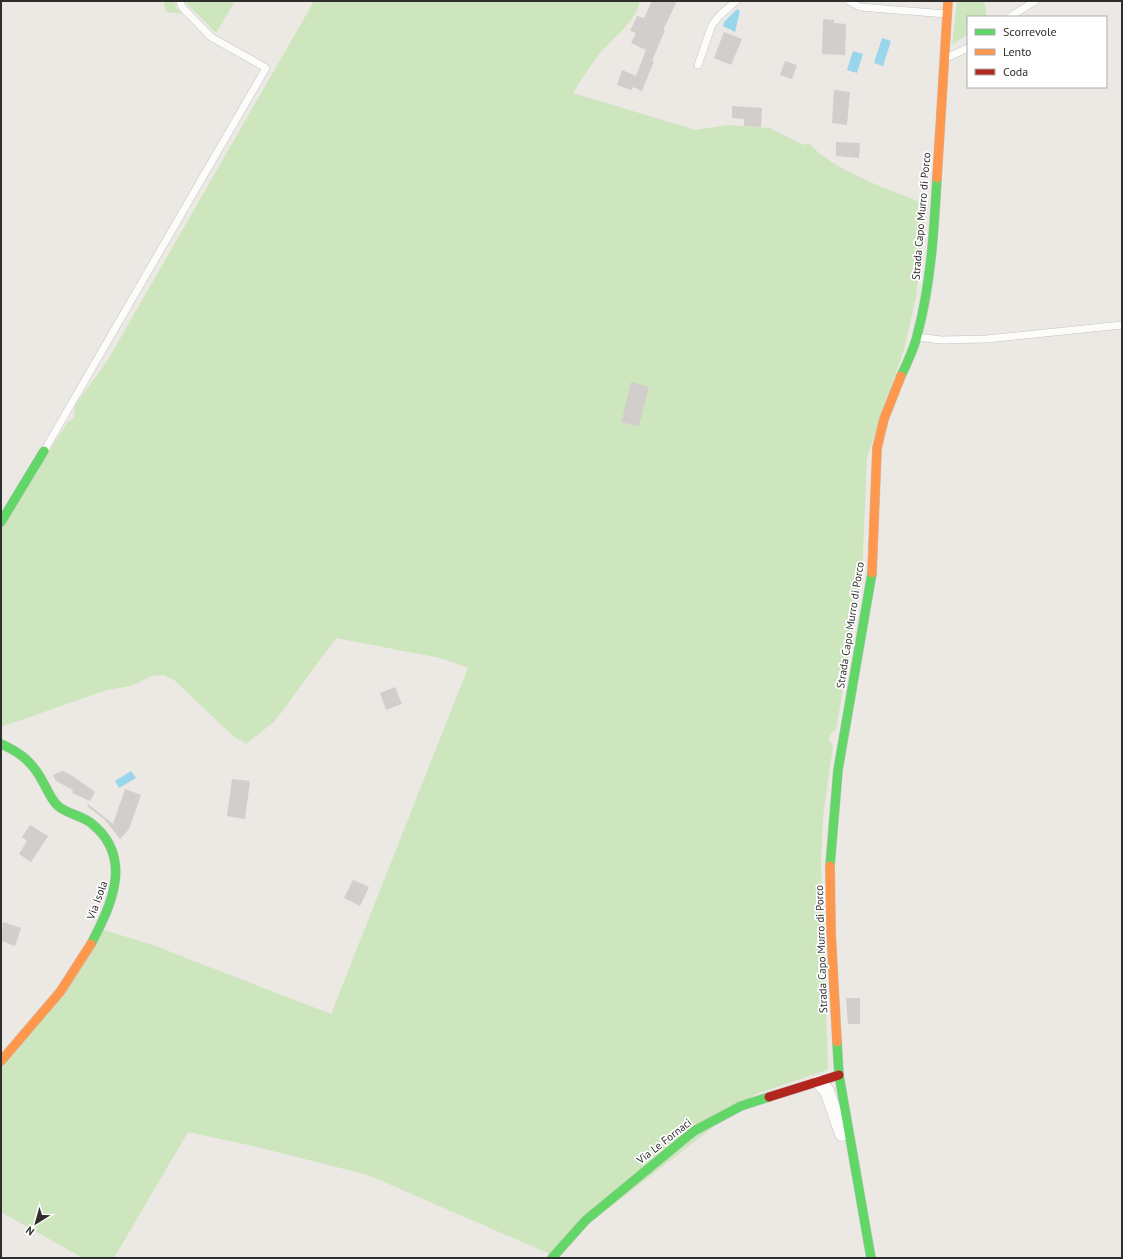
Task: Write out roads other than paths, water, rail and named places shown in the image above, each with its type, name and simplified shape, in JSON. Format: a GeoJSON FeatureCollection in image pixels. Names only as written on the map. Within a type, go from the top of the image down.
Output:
{"type":"FeatureCollection","features":[{"type":"Feature","properties":{"kind":"street","name":"Strada Capo Murro di Porco"},"geometry":{"type":"LineString","coordinates":[[871,1258],[853,1164],[839,1075],[831,932],[830,863],[838,770],[869,595],[873,553],[877,448],[884,419],[917,337],[927,290],[934,229],[948,1]]}},
{"type":"Feature","properties":{"kind":"street"},"geometry":{"type":"LineString","coordinates":[[1,522],[44,451]]}},
{"type":"Feature","properties":{"kind":"street","name":"Via Isola"},"geometry":{"type":"LineString","coordinates":[[1,744],[25,756],[35,766],[59,806],[80,816],[104,836],[111,847],[118,871],[116,887],[100,927],[80,966],[29,1031],[1,1061]]}},
{"type":"Feature","properties":{"kind":"street","name":"Via Le Fornaci"},"geometry":{"type":"LineString","coordinates":[[552,1258],[586,1220],[694,1131],[742,1106],[839,1075]]}},
{"type":"Feature","properties":{"kind":"street"},"geometry":{"type":"LineString","coordinates":[[819,1082],[828,1091],[853,1164]]}},
{"type":"Feature","properties":{"kind":"lane"},"geometry":{"type":"LineString","coordinates":[[44,451],[266,68],[211,37],[182,7],[180,1]]}},
{"type":"Feature","properties":{"kind":"lane"},"geometry":{"type":"LineString","coordinates":[[698,65],[712,25],[720,15],[736,1]]}},
{"type":"Feature","properties":{"kind":"lane"},"geometry":{"type":"LineString","coordinates":[[849,1],[860,7],[946,14]]}},
{"type":"Feature","properties":{"kind":"lane"},"geometry":{"type":"LineString","coordinates":[[1012,16],[1035,1]]}},
{"type":"Feature","properties":{"kind":"lane"},"geometry":{"type":"LineString","coordinates":[[944,59],[967,48]]}},
{"type":"Feature","properties":{"kind":"lane"},"geometry":{"type":"LineString","coordinates":[[917,337],[941,340],[986,339],[1122,325]]}},
{"type":"Feature","properties":{"kind":"water"},"geometry":{"type":"Polygon","coordinates":[[[737,9],[740,11],[735,32],[723,26],[724,22],[737,9]]]}},
{"type":"Feature","properties":{"kind":"water"},"geometry":{"type":"Polygon","coordinates":[[[882,38],[891,41],[883,66],[874,63],[882,38]]]}},
{"type":"Feature","properties":{"kind":"water"},"geometry":{"type":"Polygon","coordinates":[[[853,51],[863,54],[857,73],[847,70],[853,51]]]}},
{"type":"Feature","properties":{"kind":"water"},"geometry":{"type":"Polygon","coordinates":[[[131,771],[136,778],[119,788],[115,781],[131,771]]]}}]}
